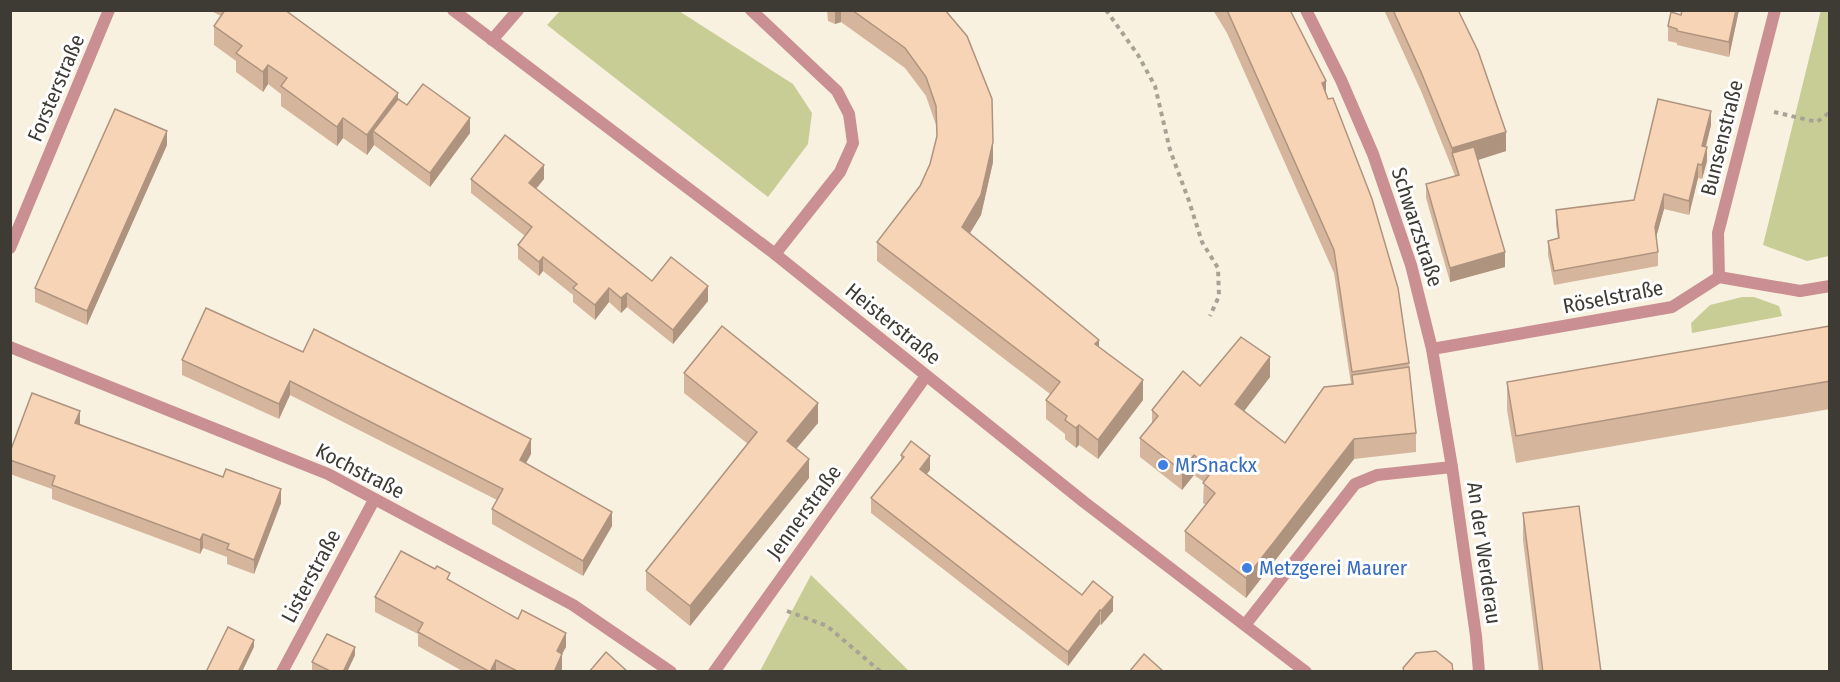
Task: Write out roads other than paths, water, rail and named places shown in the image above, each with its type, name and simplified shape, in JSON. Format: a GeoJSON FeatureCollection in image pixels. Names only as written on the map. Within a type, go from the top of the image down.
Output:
{"type":"FeatureCollection","features":[{"type":"Feature","properties":{"kind":"street","name":"Forsterstraße"},"geometry":{"type":"LineString","coordinates":[[10,248],[109,10]]}},
{"type":"Feature","properties":{"kind":"street","name":"Heisterstraße"},"geometry":{"type":"LineString","coordinates":[[453,10],[775,254],[1084,502],[1306,672]]}},
{"type":"Feature","properties":{"kind":"street"},"geometry":{"type":"LineString","coordinates":[[492,40],[518,10]]}},
{"type":"Feature","properties":{"kind":"street","name":"Schwarzstraße"},"geometry":{"type":"LineString","coordinates":[[1306,10],[1341,80],[1373,154],[1411,265],[1432,349],[1452,467]]}},
{"type":"Feature","properties":{"kind":"street","name":"Bunsenstraße"},"geometry":{"type":"LineString","coordinates":[[1719,277],[1718,233],[1774,10]]}},
{"type":"Feature","properties":{"kind":"street"},"geometry":{"type":"LineString","coordinates":[[753,11],[837,92],[849,114],[853,143],[840,172],[775,254]]}},
{"type":"Feature","properties":{"kind":"street"},"geometry":{"type":"LineString","coordinates":[[1719,277],[1800,291],[1830,286]]}},
{"type":"Feature","properties":{"kind":"street","name":"Röselstraße"},"geometry":{"type":"LineString","coordinates":[[1432,349],[1672,308],[1719,277]]}},
{"type":"Feature","properties":{"kind":"street","name":"Kochstraße"},"geometry":{"type":"LineString","coordinates":[[10,347],[328,474],[573,605],[671,672]]}},
{"type":"Feature","properties":{"kind":"street","name":"Jennerstraße"},"geometry":{"type":"LineString","coordinates":[[714,672],[926,376]]}},
{"type":"Feature","properties":{"kind":"street","name":"An der Werderau"},"geometry":{"type":"LineString","coordinates":[[1245,625],[1355,484],[1377,475],[1452,467],[1479,672]]}},
{"type":"Feature","properties":{"kind":"street","name":"Listerstraße"},"geometry":{"type":"LineString","coordinates":[[282,672],[374,500]]}},
{"type":"Feature","properties":{"kind":"place","name":"MrSnackx"},"geometry":{"type":"Point","coordinates":[1163,465]}},
{"type":"Feature","properties":{"kind":"place","name":"Metzgerei Maurer"},"geometry":{"type":"Point","coordinates":[1247,568]}}]}
